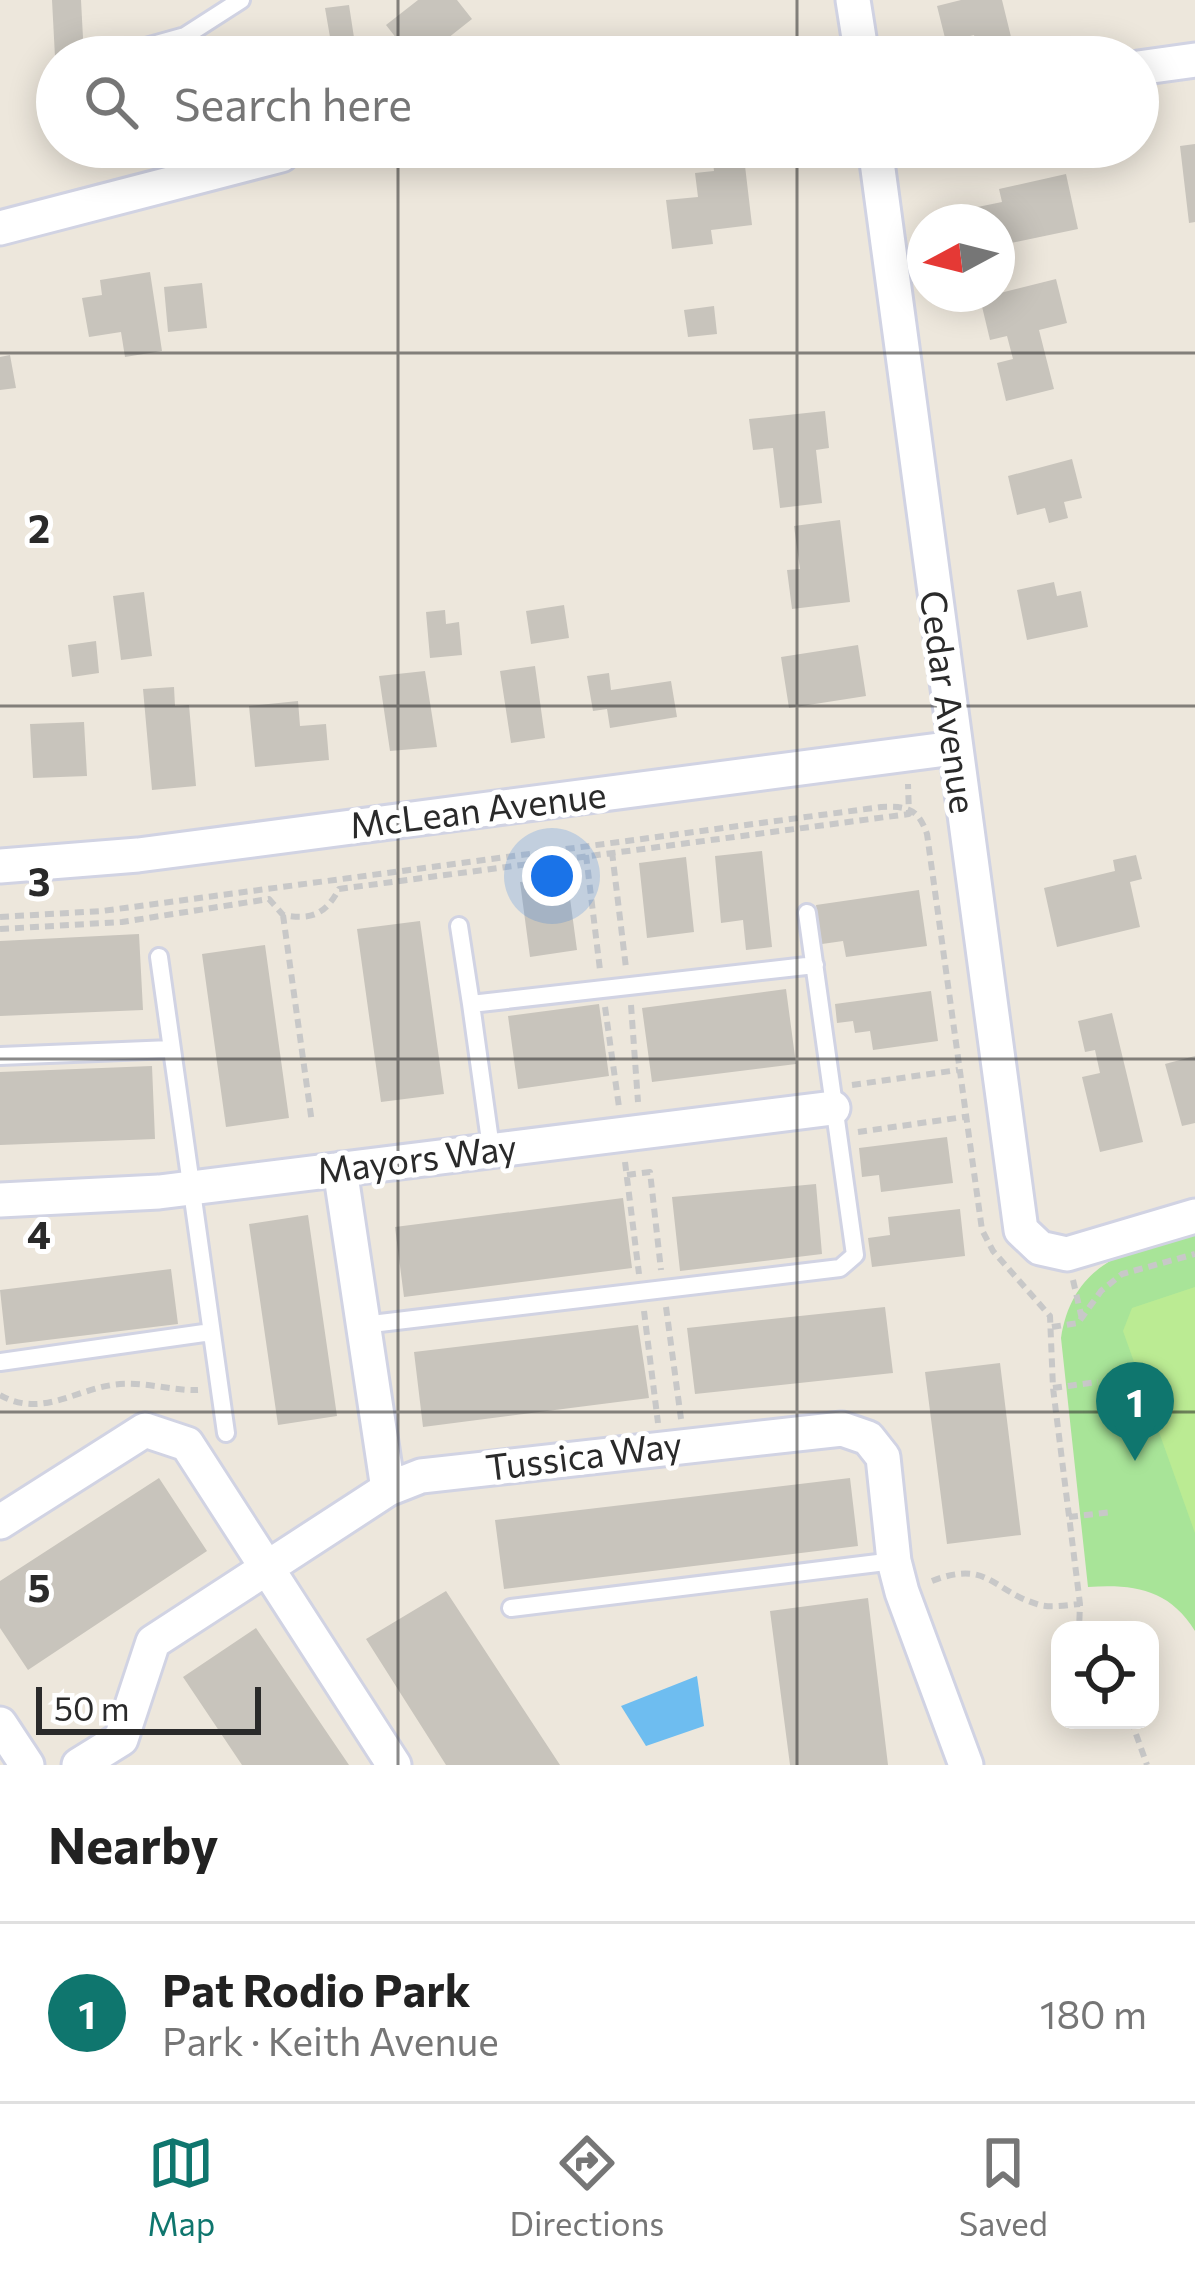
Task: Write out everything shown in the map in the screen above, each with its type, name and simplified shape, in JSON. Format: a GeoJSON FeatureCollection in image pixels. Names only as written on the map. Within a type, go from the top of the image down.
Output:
{"type":"FeatureCollection","features":[{"type":"Feature","properties":{"kind":"street"},"geometry":{"type":"LineString","coordinates":[[853,0],[859,36]]}},
{"type":"Feature","properties":{"kind":"street"},"geometry":{"type":"LineString","coordinates":[[1159,65],[1195,60]]}},
{"type":"Feature","properties":{"kind":"street"},"geometry":{"type":"LineString","coordinates":[[0,228],[230,168]]}},
{"type":"Feature","properties":{"kind":"street","name":"Cedar Avenue"},"geometry":{"type":"LineString","coordinates":[[878,168],[1018,1220],[1026,1237],[1059,1254],[1195,1216]]}},
{"type":"Feature","properties":{"kind":"street","name":"McLean Avenue"},"geometry":{"type":"LineString","coordinates":[[0,866],[138,854],[955,748]]}},
{"type":"Feature","properties":{"kind":"street","name":"Mayors Way"},"geometry":{"type":"LineString","coordinates":[[0,1200],[191,1187],[834,1110]]}},
{"type":"Feature","properties":{"kind":"street"},"geometry":{"type":"LineString","coordinates":[[340,1169],[388,1489]]}},
{"type":"Feature","properties":{"kind":"street","name":"Tussica Way"},"geometry":{"type":"LineString","coordinates":[[79,1765],[121,1739],[153,1642],[388,1489],[421,1475],[842,1429],[868,1438],[883,1457],[898,1576],[966,1765]]}},
{"type":"Feature","properties":{"kind":"street"},"geometry":{"type":"LineString","coordinates":[[0,1522],[145,1430],[187,1444],[394,1765]]}},
{"type":"Feature","properties":{"kind":"street"},"geometry":{"type":"LineString","coordinates":[[0,1724],[27,1765]]}},
{"type":"Feature","properties":{"kind":"lane"},"geometry":{"type":"LineString","coordinates":[[187,36],[242,0]]}},
{"type":"Feature","properties":{"kind":"lane"},"geometry":{"type":"LineString","coordinates":[[363,1325],[840,1268],[855,1255],[807,913]]}},
{"type":"Feature","properties":{"kind":"lane"},"geometry":{"type":"LineString","coordinates":[[459,926],[491,1148]]}},
{"type":"Feature","properties":{"kind":"lane"},"geometry":{"type":"LineString","coordinates":[[159,957],[226,1432]]}},
{"type":"Feature","properties":{"kind":"lane"},"geometry":{"type":"LineString","coordinates":[[471,1004],[815,964]]}},
{"type":"Feature","properties":{"kind":"lane"},"geometry":{"type":"LineString","coordinates":[[0,1056],[171,1049]]}},
{"type":"Feature","properties":{"kind":"lane"},"geometry":{"type":"LineString","coordinates":[[0,1362],[211,1332]]}},
{"type":"Feature","properties":{"kind":"lane"},"geometry":{"type":"LineString","coordinates":[[511,1608],[898,1576]]}},
{"type":"Feature","properties":{"kind":"path"},"geometry":{"type":"LineString","coordinates":[[283,915],[316,916],[330,906],[339,889],[909,814],[904,755]]}},
{"type":"Feature","properties":{"kind":"path"},"geometry":{"type":"LineString","coordinates":[[0,916],[102,911],[881,807],[911,809]]}},
{"type":"Feature","properties":{"kind":"path"},"geometry":{"type":"LineString","coordinates":[[0,929],[122,922],[269,899],[283,915],[312,1123]]}},
{"type":"Feature","properties":{"kind":"path"},"geometry":{"type":"LineString","coordinates":[[834,1110],[958,1070]]}},
{"type":"Feature","properties":{"kind":"path"},"geometry":{"type":"LineString","coordinates":[[834,1110],[965,1117]]}},
{"type":"Feature","properties":{"kind":"path"},"geometry":{"type":"LineString","coordinates":[[1052,1327],[1078,1323],[1101,1291],[1122,1274],[1195,1254]]}},
{"type":"Feature","properties":{"kind":"path"},"geometry":{"type":"LineString","coordinates":[[1053,1388],[1098,1382]]}},
{"type":"Feature","properties":{"kind":"path"},"geometry":{"type":"LineString","coordinates":[[0,1395],[20,1406],[39,1407],[83,1390],[125,1383],[193,1391],[220,1388]]}},
{"type":"Feature","properties":{"kind":"path"},"geometry":{"type":"LineString","coordinates":[[1070,1517],[1112,1512]]}},
{"type":"Feature","properties":{"kind":"path"},"geometry":{"type":"LineString","coordinates":[[898,1576],[983,1574],[1044,1606],[1080,1604]]}},
{"type":"Feature","properties":{"kind":"path"},"geometry":{"type":"LineString","coordinates":[[1134,1729],[1147,1765]]}},
{"type":"Feature","properties":{"kind":"green space"},"geometry":{"type":"Polygon","coordinates":[[[1195,1230],[1195,1631],[1174,1606],[1149,1592],[1088,1587],[1061,1338],[1078,1291],[1108,1262],[1195,1230]]]}},
{"type":"Feature","properties":{"kind":"green space"},"geometry":{"type":"Polygon","coordinates":[[[1195,1287],[1195,1533],[1123,1331],[1132,1308],[1195,1287]]]}},
{"type":"Feature","properties":{"kind":"water"},"geometry":{"type":"Polygon","coordinates":[[[697,1676],[704,1726],[646,1746],[621,1706],[697,1676]]]}},
{"type":"Feature","properties":{"kind":"building"},"geometry":{"type":"Polygon","coordinates":[[[52,0],[81,0],[83,36],[54,36],[52,0]]]}},
{"type":"Feature","properties":{"kind":"building"},"geometry":{"type":"Polygon","coordinates":[[[418,0],[457,0],[472,19],[451,36],[395,36],[386,25],[418,0]]]}},
{"type":"Feature","properties":{"kind":"building"},"geometry":{"type":"Polygon","coordinates":[[[961,0],[1002,0],[1011,36],[944,36],[937,6],[961,0]]]}},
{"type":"Feature","properties":{"kind":"building"},"geometry":{"type":"Polygon","coordinates":[[[349,5],[354,36],[330,36],[325,8],[349,5]]]}},
{"type":"Feature","properties":{"kind":"building"},"geometry":{"type":"Polygon","coordinates":[[[1195,144],[1195,222],[1189,223],[1180,146],[1195,144]]]}},
{"type":"Feature","properties":{"kind":"building"},"geometry":{"type":"Polygon","coordinates":[[[745,168],[752,225],[711,230],[713,244],[672,249],[666,200],[698,197],[695,173],[745,168]]]}},
{"type":"Feature","properties":{"kind":"building"},"geometry":{"type":"Polygon","coordinates":[[[1066,174],[1078,229],[1015,242],[1015,204],[992,204],[1002,202],[999,189],[1066,174]]]}},
{"type":"Feature","properties":{"kind":"building"},"geometry":{"type":"Polygon","coordinates":[[[150,272],[162,351],[125,357],[121,332],[89,337],[82,298],[102,295],[100,280],[150,272]]]}},
{"type":"Feature","properties":{"kind":"building"},"geometry":{"type":"Polygon","coordinates":[[[1056,279],[1067,323],[1039,330],[1054,389],[1006,401],[997,363],[1013,359],[1007,336],[990,340],[983,312],[1015,312],[1015,289],[1056,279]]]}},
{"type":"Feature","properties":{"kind":"building"},"geometry":{"type":"Polygon","coordinates":[[[202,283],[207,328],[168,332],[164,287],[202,283]]]}},
{"type":"Feature","properties":{"kind":"building"},"geometry":{"type":"Polygon","coordinates":[[[714,306],[717,334],[688,337],[684,310],[714,306]]]}},
{"type":"Feature","properties":{"kind":"building"},"geometry":{"type":"Polygon","coordinates":[[[10,355],[16,388],[0,390],[0,357],[10,355]]]}},
{"type":"Feature","properties":{"kind":"building"},"geometry":{"type":"Polygon","coordinates":[[[825,411],[829,448],[816,450],[822,503],[780,508],[773,448],[753,450],[749,419],[825,411]]]}},
{"type":"Feature","properties":{"kind":"building"},"geometry":{"type":"Polygon","coordinates":[[[1072,459],[1082,498],[1064,502],[1068,518],[1049,523],[1045,508],[1017,515],[1008,476],[1072,459]]]}},
{"type":"Feature","properties":{"kind":"building"},"geometry":{"type":"Polygon","coordinates":[[[840,520],[850,602],[792,609],[787,570],[800,569],[794,526],[840,520]]]}},
{"type":"Feature","properties":{"kind":"building"},"geometry":{"type":"Polygon","coordinates":[[[1054,582],[1057,596],[1081,591],[1088,627],[1027,640],[1017,590],[1054,582]]]}},
{"type":"Feature","properties":{"kind":"building"},"geometry":{"type":"Polygon","coordinates":[[[144,592],[152,656],[121,660],[113,596],[144,592]]]}},
{"type":"Feature","properties":{"kind":"building"},"geometry":{"type":"Polygon","coordinates":[[[564,605],[569,638],[531,644],[526,611],[564,605]]]}},
{"type":"Feature","properties":{"kind":"building"},"geometry":{"type":"Polygon","coordinates":[[[445,610],[446,624],[459,622],[462,655],[430,658],[426,612],[445,610]]]}},
{"type":"Feature","properties":{"kind":"building"},"geometry":{"type":"Polygon","coordinates":[[[96,641],[99,673],[72,677],[68,645],[96,641]]]}},
{"type":"Feature","properties":{"kind":"building"},"geometry":{"type":"Polygon","coordinates":[[[858,645],[866,696],[789,708],[781,657],[858,645]]]}},
{"type":"Feature","properties":{"kind":"building"},"geometry":{"type":"Polygon","coordinates":[[[535,666],[545,738],[511,743],[500,671],[535,666]]]}},
{"type":"Feature","properties":{"kind":"building"},"geometry":{"type":"Polygon","coordinates":[[[425,671],[437,747],[390,751],[379,676],[425,671]]]}},
{"type":"Feature","properties":{"kind":"building"},"geometry":{"type":"Polygon","coordinates":[[[609,673],[611,690],[671,681],[677,717],[610,728],[607,709],[593,711],[587,676],[609,673]]]}},
{"type":"Feature","properties":{"kind":"building"},"geometry":{"type":"Polygon","coordinates":[[[174,687],[175,706],[189,705],[196,786],[152,790],[143,689],[174,687]]]}},
{"type":"Feature","properties":{"kind":"building"},"geometry":{"type":"Polygon","coordinates":[[[298,701],[300,726],[326,724],[329,760],[255,767],[249,706],[298,701]]]}},
{"type":"Feature","properties":{"kind":"building"},"geometry":{"type":"Polygon","coordinates":[[[84,722],[87,776],[33,778],[30,724],[84,722]]]}},
{"type":"Feature","properties":{"kind":"building"},"geometry":{"type":"Polygon","coordinates":[[[762,851],[772,947],[746,950],[743,920],[721,923],[715,856],[762,851]]]}},
{"type":"Feature","properties":{"kind":"building"},"geometry":{"type":"Polygon","coordinates":[[[1136,855],[1142,879],[1130,882],[1140,927],[1057,947],[1044,888],[1115,871],[1113,860],[1136,855]]]}},
{"type":"Feature","properties":{"kind":"building"},"geometry":{"type":"Polygon","coordinates":[[[686,857],[694,932],[647,938],[639,863],[686,857]]]}},
{"type":"Feature","properties":{"kind":"building"},"geometry":{"type":"Polygon","coordinates":[[[567,876],[577,950],[530,957],[520,882],[567,876]]]}},
{"type":"Feature","properties":{"kind":"building"},"geometry":{"type":"Polygon","coordinates":[[[919,890],[927,946],[846,957],[843,941],[822,944],[816,905],[919,890]]]}},
{"type":"Feature","properties":{"kind":"building"},"geometry":{"type":"Polygon","coordinates":[[[420,921],[444,1094],[381,1102],[357,929],[420,921]]]}},
{"type":"Feature","properties":{"kind":"building"},"geometry":{"type":"Polygon","coordinates":[[[139,934],[143,1010],[0,1016],[0,941],[139,934]]]}},
{"type":"Feature","properties":{"kind":"building"},"geometry":{"type":"Polygon","coordinates":[[[265,945],[289,1118],[226,1127],[202,954],[265,945]]]}},
{"type":"Feature","properties":{"kind":"building"},"geometry":{"type":"Polygon","coordinates":[[[786,989],[796,1064],[652,1082],[642,1008],[786,989]]]}},
{"type":"Feature","properties":{"kind":"building"},"geometry":{"type":"Polygon","coordinates":[[[931,991],[938,1041],[873,1050],[870,1031],[855,1033],[853,1021],[837,1023],[835,1004],[931,991]]]}},
{"type":"Feature","properties":{"kind":"building"},"geometry":{"type":"Polygon","coordinates":[[[599,1004],[609,1076],[518,1089],[508,1016],[599,1004]]]}},
{"type":"Feature","properties":{"kind":"building"},"geometry":{"type":"Polygon","coordinates":[[[1112,1013],[1143,1142],[1100,1152],[1082,1077],[1100,1073],[1095,1050],[1085,1052],[1078,1021],[1112,1013]]]}},
{"type":"Feature","properties":{"kind":"building"},"geometry":{"type":"Polygon","coordinates":[[[1195,1056],[1195,1123],[1182,1126],[1165,1064],[1195,1056]]]}},
{"type":"Feature","properties":{"kind":"building"},"geometry":{"type":"Polygon","coordinates":[[[152,1066],[155,1139],[0,1145],[0,1072],[152,1066]]]}},
{"type":"Feature","properties":{"kind":"building"},"geometry":{"type":"Polygon","coordinates":[[[947,1137],[953,1183],[881,1192],[879,1175],[862,1177],[859,1148],[947,1137]]]}},
{"type":"Feature","properties":{"kind":"building"},"geometry":{"type":"Polygon","coordinates":[[[816,1184],[822,1254],[680,1271],[672,1197],[816,1184]]]}},
{"type":"Feature","properties":{"kind":"building"},"geometry":{"type":"Polygon","coordinates":[[[623,1198],[632,1268],[404,1297],[395,1227],[623,1198]]]}},
{"type":"Feature","properties":{"kind":"building"},"geometry":{"type":"Polygon","coordinates":[[[960,1209],[965,1256],[872,1267],[868,1238],[890,1235],[888,1217],[960,1209]]]}},
{"type":"Feature","properties":{"kind":"building"},"geometry":{"type":"Polygon","coordinates":[[[308,1215],[337,1416],[278,1425],[249,1224],[308,1215]]]}},
{"type":"Feature","properties":{"kind":"building"},"geometry":{"type":"Polygon","coordinates":[[[171,1269],[178,1324],[6,1345],[0,1290],[171,1269]]]}},
{"type":"Feature","properties":{"kind":"building"},"geometry":{"type":"Polygon","coordinates":[[[885,1307],[893,1373],[695,1394],[687,1328],[885,1307]]]}},
{"type":"Feature","properties":{"kind":"building"},"geometry":{"type":"Polygon","coordinates":[[[638,1325],[649,1398],[423,1427],[414,1352],[638,1325]]]}},
{"type":"Feature","properties":{"kind":"building"},"geometry":{"type":"Polygon","coordinates":[[[1000,1363],[1021,1535],[947,1544],[925,1372],[1000,1363]]]}},
{"type":"Feature","properties":{"kind":"building"},"geometry":{"type":"Polygon","coordinates":[[[159,1478],[207,1551],[28,1670],[0,1628],[0,1581],[159,1478]]]}},
{"type":"Feature","properties":{"kind":"building"},"geometry":{"type":"Polygon","coordinates":[[[850,1478],[858,1546],[504,1589],[495,1520],[850,1478]]]}},
{"type":"Feature","properties":{"kind":"building"},"geometry":{"type":"Polygon","coordinates":[[[446,1591],[560,1765],[446,1765],[366,1639],[446,1591]]]}},
{"type":"Feature","properties":{"kind":"building"},"geometry":{"type":"Polygon","coordinates":[[[868,1598],[888,1765],[790,1765],[770,1611],[868,1598]]]}},
{"type":"Feature","properties":{"kind":"building"},"geometry":{"type":"Polygon","coordinates":[[[256,1628],[349,1765],[242,1765],[183,1677],[256,1628]]]}},
{"type":"Feature","properties":{"kind":"place","name":"Pat Rodio Park"},"geometry":{"type":"Point","coordinates":[1135,1461]}}]}
